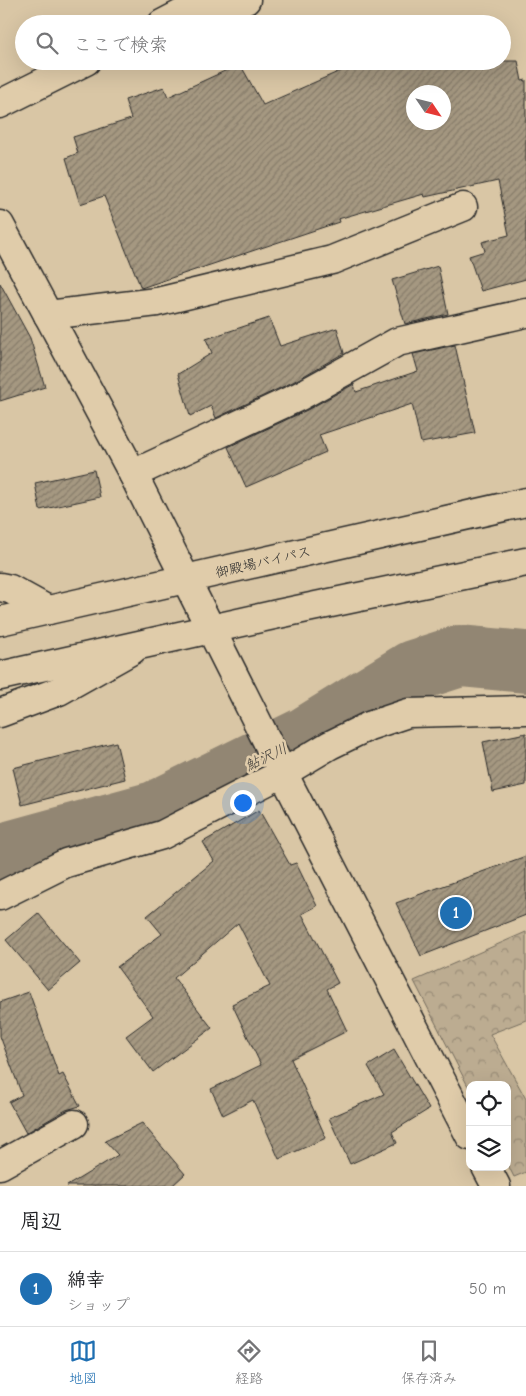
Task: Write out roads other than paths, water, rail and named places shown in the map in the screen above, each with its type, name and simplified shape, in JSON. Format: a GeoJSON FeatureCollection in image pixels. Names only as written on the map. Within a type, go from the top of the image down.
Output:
{"type":"FeatureCollection","features":[{"type":"Feature","properties":{"kind":"main road"},"geometry":{"type":"LineString","coordinates":[[179,15],[185,12],[246,0]]}},
{"type":"Feature","properties":{"kind":"main road"},"geometry":{"type":"LineString","coordinates":[[0,104],[68,70]]}},
{"type":"Feature","properties":{"kind":"main road"},"geometry":{"type":"LineString","coordinates":[[48,315],[157,302],[332,260],[463,207]]}},
{"type":"Feature","properties":{"kind":"main road"},"geometry":{"type":"LineString","coordinates":[[0,225],[133,474],[281,769],[466,1128]]}},
{"type":"Feature","properties":{"kind":"main road"},"geometry":{"type":"LineString","coordinates":[[133,474],[300,396],[397,342],[526,314]]}},
{"type":"Feature","properties":{"kind":"main road","name":"御殿場バイパス"},"geometry":{"type":"LineString","coordinates":[[0,621],[526,502]]}},
{"type":"Feature","properties":{"kind":"main road"},"geometry":{"type":"LineString","coordinates":[[0,676],[210,628],[526,562]]}},
{"type":"Feature","properties":{"kind":"main road"},"geometry":{"type":"LineString","coordinates":[[0,587],[10,589],[48,610]]}},
{"type":"Feature","properties":{"kind":"main road"},"geometry":{"type":"LineString","coordinates":[[0,713],[59,691],[140,645]]}},
{"type":"Feature","properties":{"kind":"main road"},"geometry":{"type":"LineString","coordinates":[[0,896],[66,863],[162,835],[281,769],[368,726],[408,713],[526,710]]}},
{"type":"Feature","properties":{"kind":"main road"},"geometry":{"type":"LineString","coordinates":[[0,1166],[74,1124]]}},
{"type":"Feature","properties":{"kind":"main road"},"geometry":{"type":"LineString","coordinates":[[488,1171],[496,1186]]}},
{"type":"Feature","properties":{"kind":"waterway","name":"鮎沢川"},"geometry":{"type":"LineString","coordinates":[[0,859],[13,851],[155,812],[305,738],[413,671],[460,656],[526,662]]}},
{"type":"Feature","properties":{"kind":"place","name":"綿幸"},"geometry":{"type":"Point","coordinates":[456,913]}}]}
